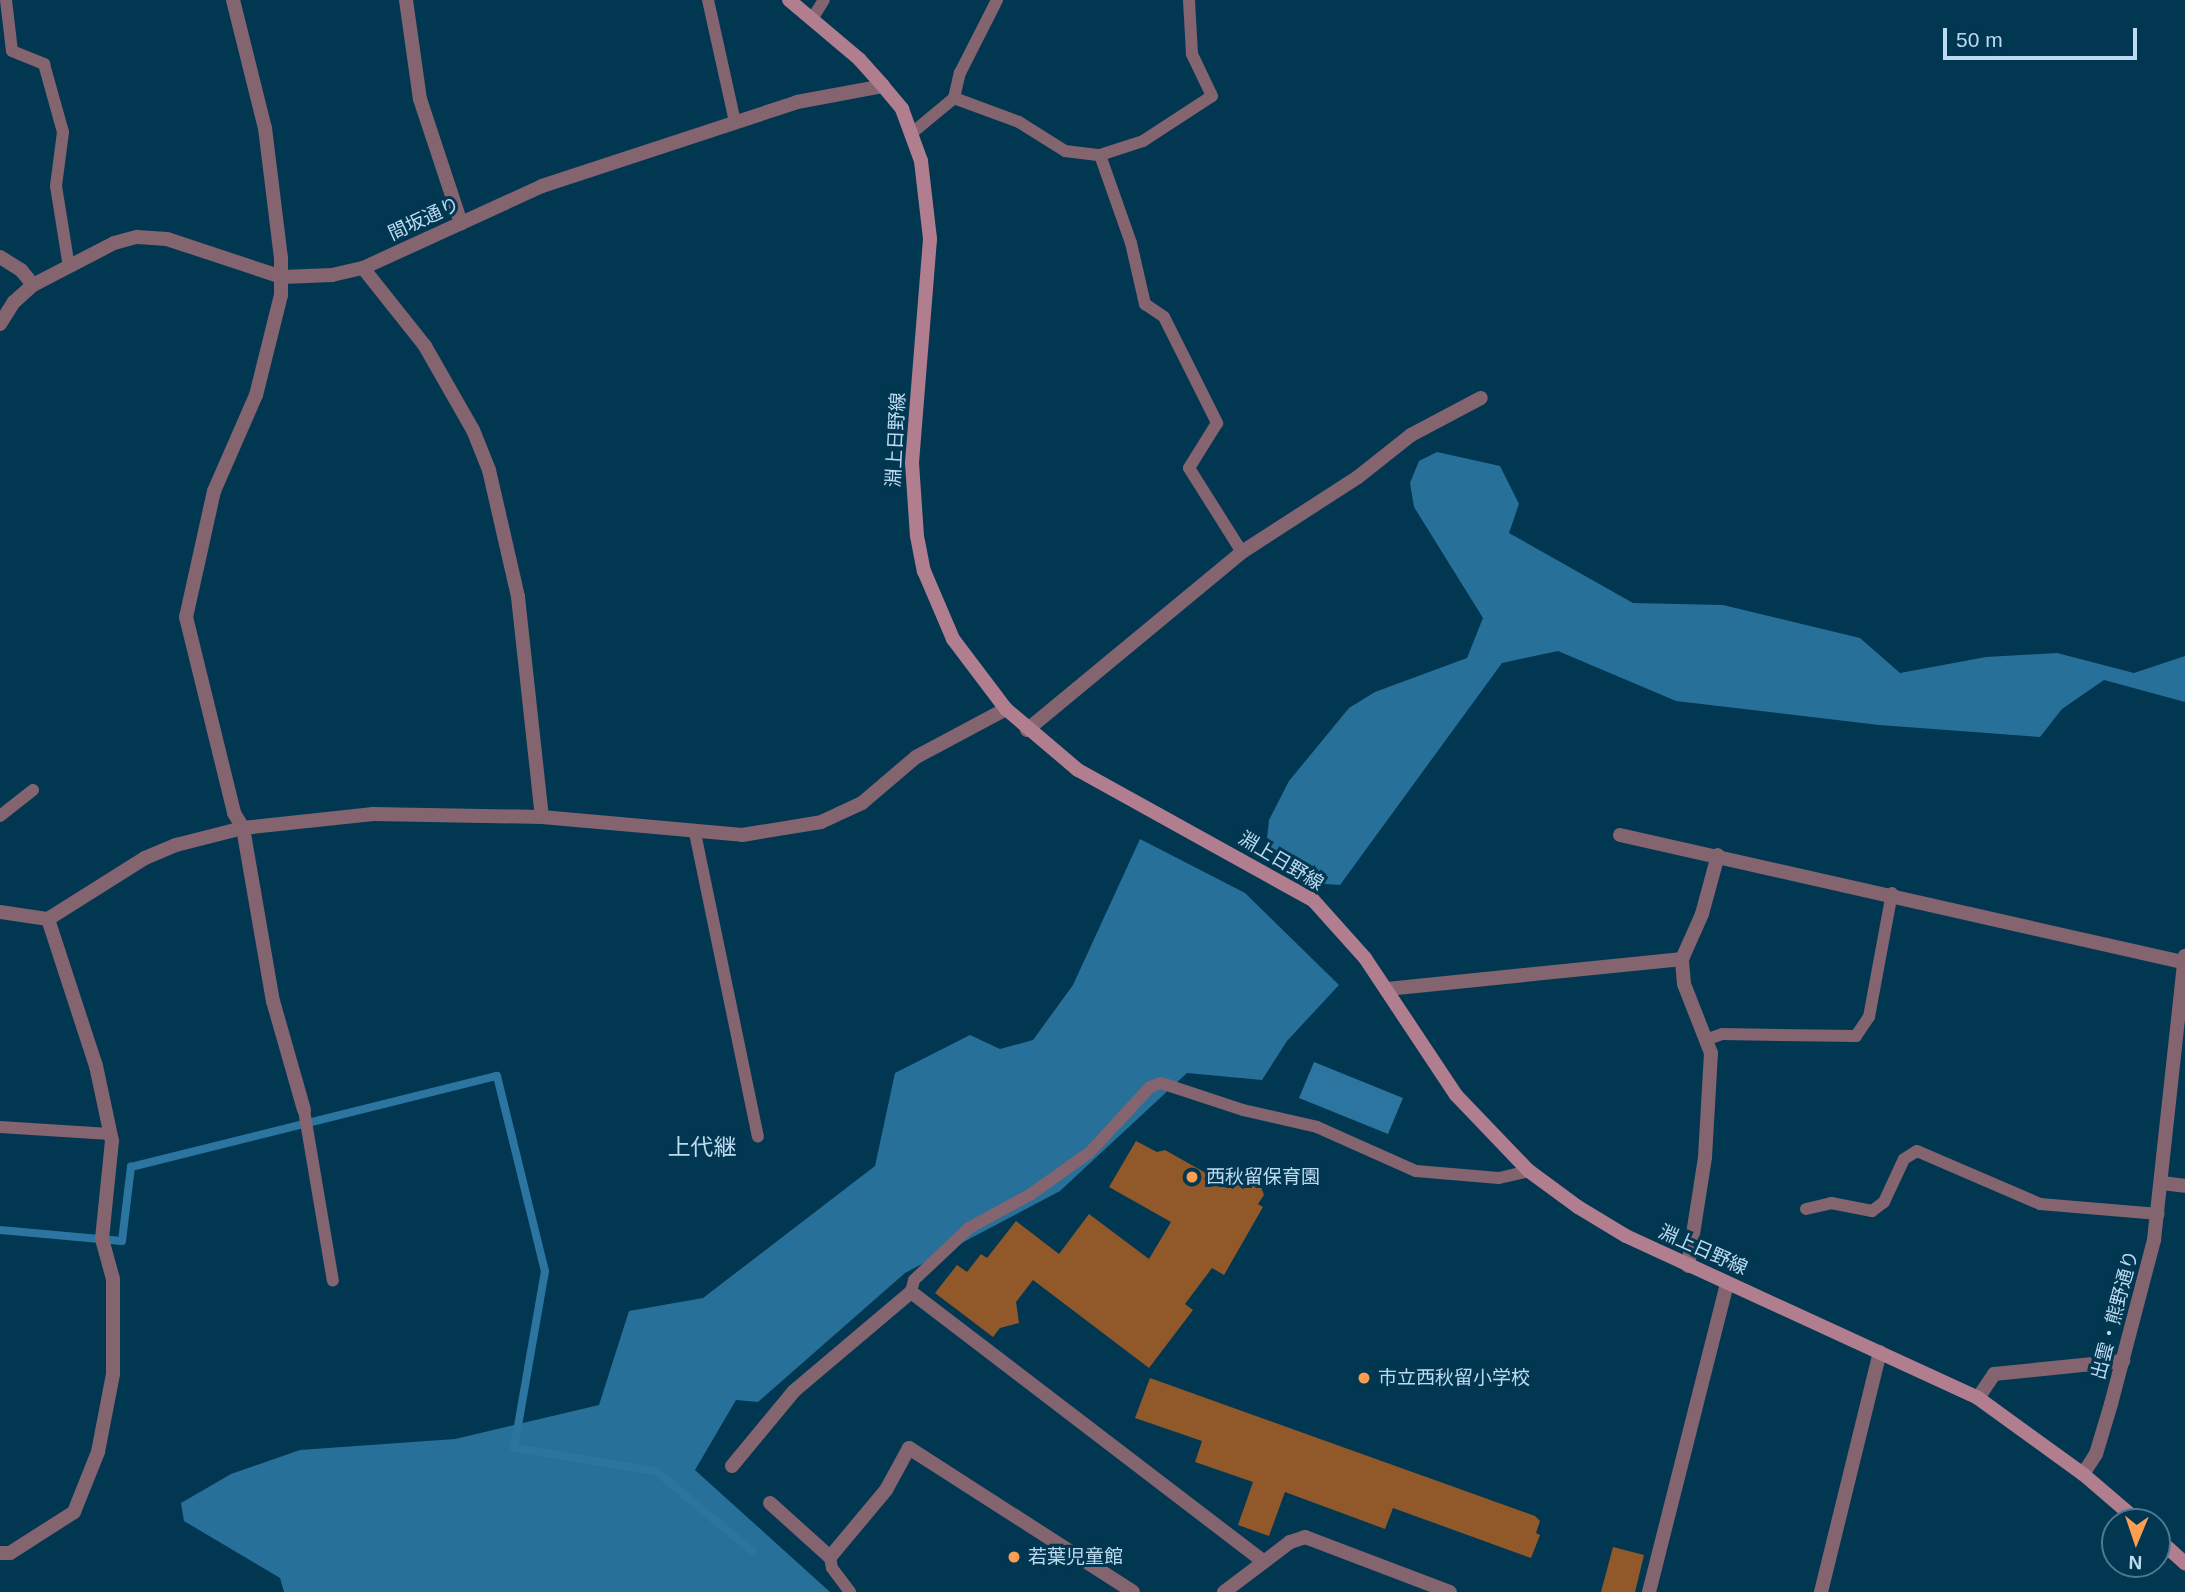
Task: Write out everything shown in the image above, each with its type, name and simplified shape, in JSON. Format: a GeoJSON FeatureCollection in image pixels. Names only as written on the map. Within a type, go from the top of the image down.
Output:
{"type":"FeatureCollection","features":[{"type":"Feature","properties":{"kind":"main road","name":"淵上日野線"},"geometry":{"type":"LineString","coordinates":[[789,0],[883,86],[902,109],[912,133],[926,186],[930,239],[912,463],[917,536],[924,571],[953,639],[1006,709],[1027,730],[1078,770],[1313,900],[1350,938],[1387,989],[1455,1094],[1529,1171],[1602,1224],[1978,1398],[2083,1474],[2123,1508]]}},
{"type":"Feature","properties":{"kind":"main road"},"geometry":{"type":"LineString","coordinates":[[2171,1550],[2185,1563]]}},
{"type":"Feature","properties":{"kind":"street"},"geometry":{"type":"LineString","coordinates":[[233,0],[265,128],[282,277],[256,395],[214,491],[186,617],[234,813],[243,828],[274,1001],[304,1110]]}},
{"type":"Feature","properties":{"kind":"street"},"geometry":{"type":"LineString","coordinates":[[406,0],[420,99],[461,223]]}},
{"type":"Feature","properties":{"kind":"street","name":"間坂通り"},"geometry":{"type":"LineString","coordinates":[[0,324],[33,285],[137,237],[167,239],[282,277],[332,275],[363,268],[542,186],[797,102],[883,86]]}},
{"type":"Feature","properties":{"kind":"street"},"geometry":{"type":"LineString","coordinates":[[0,257],[21,270],[33,285]]}},
{"type":"Feature","properties":{"kind":"street"},"geometry":{"type":"LineString","coordinates":[[363,268],[425,346],[467,420],[489,470],[518,597],[542,817]]}},
{"type":"Feature","properties":{"kind":"street"},"geometry":{"type":"LineString","coordinates":[[1027,730],[1242,552],[1358,477],[1411,435],[1481,398]]}},
{"type":"Feature","properties":{"kind":"street"},"geometry":{"type":"LineString","coordinates":[[0,912],[48,919],[159,851],[243,828],[373,814],[542,817],[742,835],[821,822],[862,803],[916,757],[1006,709]]}},
{"type":"Feature","properties":{"kind":"street"},"geometry":{"type":"LineString","coordinates":[[1620,835],[2183,959]]}},
{"type":"Feature","properties":{"kind":"street"},"geometry":{"type":"LineString","coordinates":[[1688,1266],[1705,1157],[1710,1053],[1684,984],[1682,959],[1702,914],[1718,855]]}},
{"type":"Feature","properties":{"kind":"street"},"geometry":{"type":"LineString","coordinates":[[0,1553],[10,1553],[74,1512],[106,1423],[115,1320],[113,1279],[102,1239],[110,1134],[96,1066],[48,919]]}},
{"type":"Feature","properties":{"kind":"street"},"geometry":{"type":"LineString","coordinates":[[1387,989],[1682,959]]}},
{"type":"Feature","properties":{"kind":"street","name":"出雲・熊野通り"},"geometry":{"type":"LineString","coordinates":[[2083,1474],[2096,1454],[2123,1361],[2159,1214],[2180,1028],[2183,959]]}},
{"type":"Feature","properties":{"kind":"street"},"geometry":{"type":"LineString","coordinates":[[2162,1183],[2185,1186]]}},
{"type":"Feature","properties":{"kind":"street"},"geometry":{"type":"LineString","coordinates":[[1649,1592],[1727,1283]]}},
{"type":"Feature","properties":{"kind":"street"},"geometry":{"type":"LineString","coordinates":[[732,1465],[794,1391],[911,1292],[1264,1562]]}},
{"type":"Feature","properties":{"kind":"street"},"geometry":{"type":"LineString","coordinates":[[1821,1592],[1880,1352]]}},
{"type":"Feature","properties":{"kind":"street"},"geometry":{"type":"LineString","coordinates":[[1978,1398],[1994,1374],[2123,1361]]}},
{"type":"Feature","properties":{"kind":"street"},"geometry":{"type":"LineString","coordinates":[[770,1503],[830,1557],[886,1490],[909,1448],[1133,1592]]}},
{"type":"Feature","properties":{"kind":"street"},"geometry":{"type":"LineString","coordinates":[[1229,1591],[1264,1562],[1305,1537],[1450,1592]]}},
{"type":"Feature","properties":{"kind":"lane"},"geometry":{"type":"LineString","coordinates":[[6,0],[12,51],[44,64],[63,132],[57,186],[69,267]]}},
{"type":"Feature","properties":{"kind":"lane"},"geometry":{"type":"LineString","coordinates":[[708,0],[735,122]]}},
{"type":"Feature","properties":{"kind":"lane"},"geometry":{"type":"LineString","coordinates":[[812,19],[824,0]]}},
{"type":"Feature","properties":{"kind":"lane"},"geometry":{"type":"LineString","coordinates":[[912,133],[954,98],[960,73],[997,0]]}},
{"type":"Feature","properties":{"kind":"lane"},"geometry":{"type":"LineString","coordinates":[[954,98],[1019,122],[1065,151],[1100,155],[1143,141],[1212,96],[1192,54],[1189,0]]}},
{"type":"Feature","properties":{"kind":"lane"},"geometry":{"type":"LineString","coordinates":[[1100,155],[1131,243],[1145,304],[1164,317],[1217,423],[1189,468],[1242,552]]}},
{"type":"Feature","properties":{"kind":"lane"},"geometry":{"type":"LineString","coordinates":[[0,816],[33,790]]}},
{"type":"Feature","properties":{"kind":"lane"},"geometry":{"type":"LineString","coordinates":[[695,832],[758,1138]]}},
{"type":"Feature","properties":{"kind":"lane"},"geometry":{"type":"LineString","coordinates":[[1705,1040],[1722,1034],[1856,1037],[1869,1017],[1892,893]]}},
{"type":"Feature","properties":{"kind":"lane"},"geometry":{"type":"LineString","coordinates":[[911,1292],[914,1280],[969,1228],[1031,1194],[1090,1152],[1150,1087],[1161,1083],[1243,1110],[1317,1127],[1416,1171],[1499,1178],[1529,1171]]}},
{"type":"Feature","properties":{"kind":"lane"},"geometry":{"type":"LineString","coordinates":[[304,1110],[333,1281]]}},
{"type":"Feature","properties":{"kind":"lane"},"geometry":{"type":"LineString","coordinates":[[0,1127],[110,1134]]}},
{"type":"Feature","properties":{"kind":"lane"},"geometry":{"type":"LineString","coordinates":[[1806,1209],[1832,1203],[1872,1211],[1884,1202],[1904,1159],[1917,1151],[2040,1204],[2159,1214]]}},
{"type":"Feature","properties":{"kind":"lane"},"geometry":{"type":"LineString","coordinates":[[830,1557],[832,1568],[850,1592]]}},
{"type":"Feature","properties":{"kind":"shaded area"},"geometry":{"type":"Polygon","coordinates":[[[1437,452],[1500,466],[1519,504],[1509,533],[1633,603],[1723,605],[1860,638],[1900,673],[1986,657],[2057,653],[2134,673],[2185,656],[2185,702],[2104,680],[2062,709],[2040,737],[1879,725],[1676,701],[1558,651],[1502,663],[1340,885],[1309,883],[1266,848],[1269,820],[1289,781],[1349,708],[1375,692],[1467,658],[1483,618],[1414,507],[1410,483],[1419,461],[1437,452]]]}},
{"type":"Feature","properties":{"kind":"shaded area"},"geometry":{"type":"Polygon","coordinates":[[[1140,839],[1245,893],[1339,985],[1287,1041],[1262,1080],[1187,1073],[1060,1191],[905,1273],[758,1402],[736,1400],[695,1470],[830,1592],[284,1592],[280,1578],[184,1521],[181,1503],[231,1474],[300,1450],[455,1439],[599,1405],[629,1311],[703,1298],[875,1166],[895,1073],[970,1035],[1000,1049],[1033,1040],[1073,985],[1140,839]]]}},
{"type":"Feature","properties":{"kind":"shaded area"},"geometry":{"type":"Polygon","coordinates":[[[1314,1062],[1403,1098],[1388,1134],[1299,1098],[1314,1062]]]}},
{"type":"Feature","properties":{"kind":"building"},"geometry":{"type":"Polygon","coordinates":[[[1136,1141],[1157,1152],[1165,1150],[1220,1181],[1242,1176],[1261,1187],[1264,1195],[1258,1204],[1263,1207],[1224,1275],[1212,1268],[1185,1304],[1193,1310],[1149,1368],[1033,1280],[1016,1302],[1019,1323],[1000,1328],[993,1337],[935,1293],[957,1265],[967,1272],[981,1254],[987,1258],[1016,1221],[1059,1254],[1089,1214],[1149,1259],[1171,1222],[1109,1187],[1136,1141]]]}},
{"type":"Feature","properties":{"kind":"building"},"geometry":{"type":"Polygon","coordinates":[[[1150,1378],[1535,1516],[1540,1521],[1536,1533],[1540,1535],[1531,1558],[1393,1508],[1385,1529],[1285,1492],[1269,1536],[1238,1525],[1253,1482],[1195,1462],[1202,1441],[1135,1418],[1150,1378]]]}},
{"type":"Feature","properties":{"kind":"building"},"geometry":{"type":"Polygon","coordinates":[[[1613,1547],[1644,1555],[1635,1592],[1601,1592],[1613,1547]]]}},
{"type":"Feature","properties":{"kind":"waterway"},"geometry":{"type":"LineString","coordinates":[[0,1230],[122,1241],[131,1167],[497,1076],[545,1271],[514,1448],[656,1471],[752,1551]]}},
{"type":"Feature","properties":{"kind":"place","name":"西秋留保育園"},"geometry":{"type":"Point","coordinates":[1192,1177]}},
{"type":"Feature","properties":{"kind":"place","name":"市立西秋留小学校"},"geometry":{"type":"Point","coordinates":[1364,1378]}},
{"type":"Feature","properties":{"kind":"place","name":"若葉児童館"},"geometry":{"type":"Point","coordinates":[1014,1557]}},
{"type":"Feature","properties":{"kind":"district","name":"上代継"},"geometry":{"type":"Point","coordinates":[702,1147]}}]}
